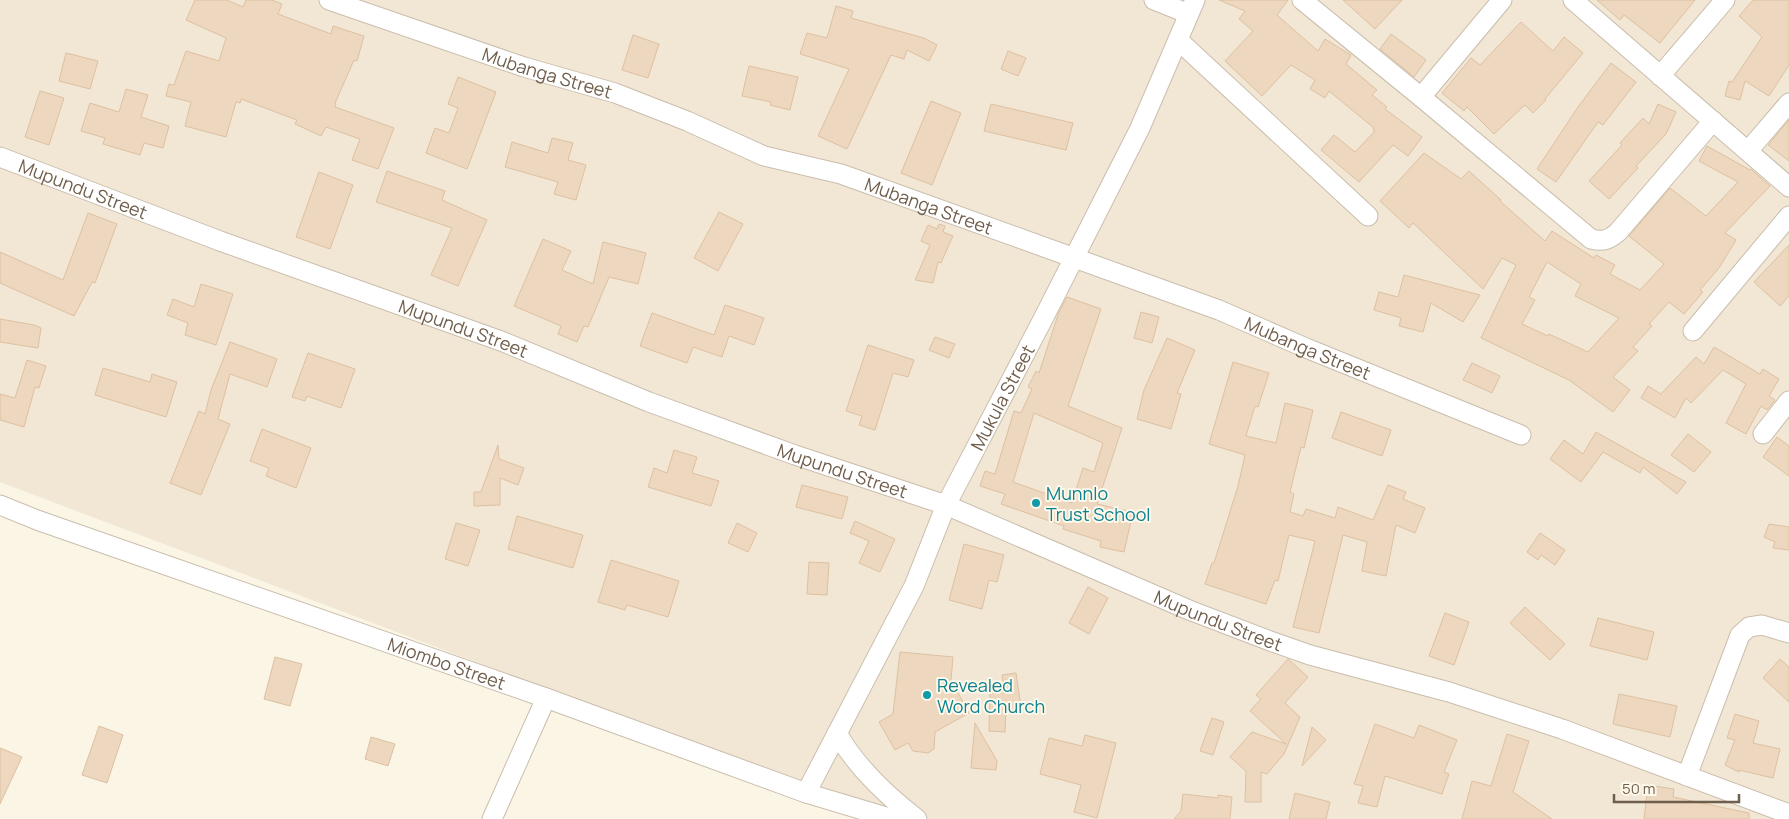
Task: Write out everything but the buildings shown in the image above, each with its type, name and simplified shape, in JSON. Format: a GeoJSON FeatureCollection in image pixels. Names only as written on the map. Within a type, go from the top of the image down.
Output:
{"type":"FeatureCollection","features":[{"type":"Feature","properties":{"kind":"street","name":"Mubanga Street"},"geometry":{"type":"LineString","coordinates":[[329,0],[524,67],[616,93],[687,121],[764,156],[841,174],[1219,310],[1306,348],[1521,435]]}},
{"type":"Feature","properties":{"kind":"street"},"geometry":{"type":"LineString","coordinates":[[1154,0],[1192,7]]}},
{"type":"Feature","properties":{"kind":"street"},"geometry":{"type":"LineString","coordinates":[[1302,0],[1591,239],[1601,242],[1610,239],[1618,232],[1712,121]]}},
{"type":"Feature","properties":{"kind":"street"},"geometry":{"type":"LineString","coordinates":[[1421,97],[1502,0]]}},
{"type":"Feature","properties":{"kind":"street"},"geometry":{"type":"LineString","coordinates":[[1573,0],[1789,187]]}},
{"type":"Feature","properties":{"kind":"street"},"geometry":{"type":"LineString","coordinates":[[1660,76],[1725,0]]}},
{"type":"Feature","properties":{"kind":"street","name":"Mukula Street"},"geometry":{"type":"LineString","coordinates":[[806,793],[914,586],[946,505],[1043,320],[1073,257],[1140,128],[1192,7]]}},
{"type":"Feature","properties":{"kind":"street"},"geometry":{"type":"LineString","coordinates":[[1178,40],[1368,216]]}},
{"type":"Feature","properties":{"kind":"street"},"geometry":{"type":"LineString","coordinates":[[1748,151],[1789,103]]}},
{"type":"Feature","properties":{"kind":"street","name":"Mupundu Street"},"geometry":{"type":"LineString","coordinates":[[0,157],[220,241],[501,341],[649,402],[795,455],[946,505],[1189,610],[1270,641],[1310,654],[1449,692],[1562,729],[1789,814]]}},
{"type":"Feature","properties":{"kind":"street"},"geometry":{"type":"LineString","coordinates":[[1693,331],[1789,216]]}},
{"type":"Feature","properties":{"kind":"street"},"geometry":{"type":"LineString","coordinates":[[1763,434],[1789,401]]}},
{"type":"Feature","properties":{"kind":"street","name":"Miombo Street"},"geometry":{"type":"LineString","coordinates":[[0,505],[37,520],[546,698],[806,793],[893,819]]}},
{"type":"Feature","properties":{"kind":"street"},"geometry":{"type":"LineString","coordinates":[[1687,776],[1740,635],[1749,627],[1762,625],[1789,634]]}},
{"type":"Feature","properties":{"kind":"street"},"geometry":{"type":"LineString","coordinates":[[492,819],[546,698]]}},
{"type":"Feature","properties":{"kind":"street"},"geometry":{"type":"LineString","coordinates":[[837,733],[843,744],[872,779],[890,798],[917,819]]}},
{"type":"Feature","properties":{"kind":"shaded area"},"geometry":{"type":"Polygon","coordinates":[[[0,0],[1789,0],[1789,819],[891,819],[0,482],[0,0]]]}},
{"type":"Feature","properties":{"kind":"place","name":"Munnlo Trust School"},"geometry":{"type":"Point","coordinates":[1036,503]}},
{"type":"Feature","properties":{"kind":"place","name":"Revealed Word Church"},"geometry":{"type":"Point","coordinates":[927,695]}}]}
